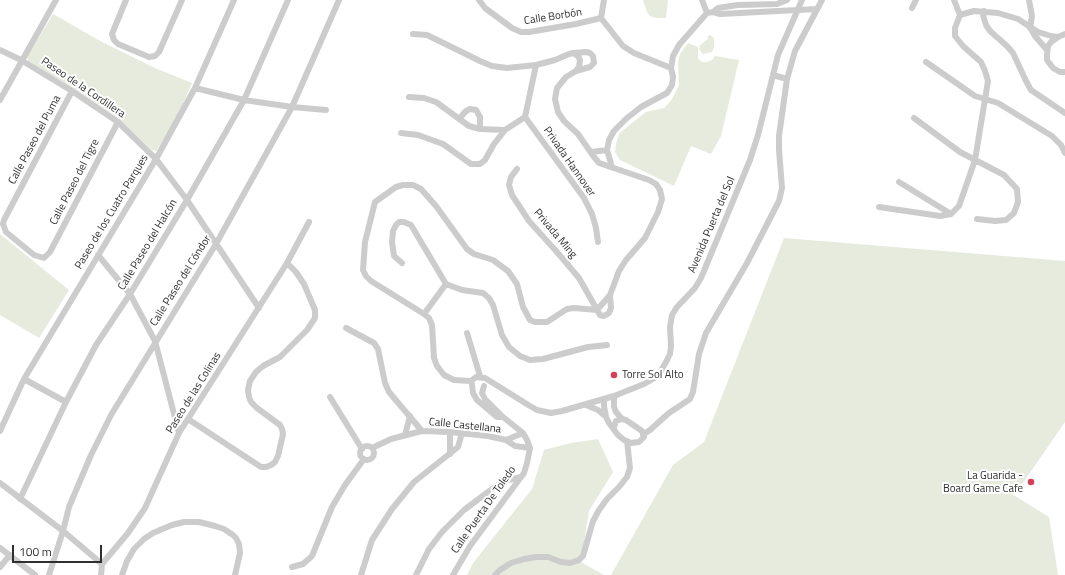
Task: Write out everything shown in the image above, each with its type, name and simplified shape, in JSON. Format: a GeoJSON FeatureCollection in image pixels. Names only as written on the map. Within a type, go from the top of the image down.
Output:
{"type":"FeatureCollection","features":[{"type":"Feature","properties":{"kind":"street"},"geometry":{"type":"LineString","coordinates":[[0,100],[56,0]]}},
{"type":"Feature","properties":{"kind":"street"},"geometry":{"type":"LineString","coordinates":[[126,0],[112,34],[114,40],[118,44],[149,57],[155,56],[159,52],[182,0]]}},
{"type":"Feature","properties":{"kind":"street","name":"Paseo de los Cuatro Parques"},"geometry":{"type":"LineString","coordinates":[[0,431],[24,379],[156,159],[195,88],[234,0]]}},
{"type":"Feature","properties":{"kind":"street","name":"Calle Paseo del Halcón"},"geometry":{"type":"LineString","coordinates":[[20,499],[66,402],[96,345],[130,294],[187,200],[244,100],[288,0]]}},
{"type":"Feature","properties":{"kind":"street","name":"Calle Paseo del Cóndor"},"geometry":{"type":"LineString","coordinates":[[49,575],[69,507],[91,455],[111,414],[216,244],[292,107],[339,0]]}},
{"type":"Feature","properties":{"kind":"street","name":"Calle Borbón"},"geometry":{"type":"LineString","coordinates":[[479,0],[485,8],[512,28],[521,32],[576,24],[601,18]]}},
{"type":"Feature","properties":{"kind":"street"},"geometry":{"type":"LineString","coordinates":[[604,0],[601,18],[623,46],[634,53],[671,68]]}},
{"type":"Feature","properties":{"kind":"street"},"geometry":{"type":"LineString","coordinates":[[702,0],[710,13]]}},
{"type":"Feature","properties":{"kind":"street"},"geometry":{"type":"LineString","coordinates":[[612,167],[607,150],[609,140],[614,131],[641,107],[667,93],[672,85],[673,77],[671,68],[673,56],[679,45],[710,13],[718,8],[738,5],[777,4],[787,0]]}},
{"type":"Feature","properties":{"kind":"street","name":"Avenida Puerta del Sol"},"geometry":{"type":"LineString","coordinates":[[480,376],[530,406],[544,412],[551,413],[586,405],[614,396],[653,380],[658,376],[670,354],[670,327],[672,315],[677,307],[695,288],[701,278],[750,160],[758,135],[778,55],[802,0]]}},
{"type":"Feature","properties":{"kind":"street"},"geometry":{"type":"LineString","coordinates":[[586,405],[598,410],[606,417],[618,435],[631,443],[639,442],[643,439],[644,434],[669,413],[690,399],[706,333],[747,263],[782,195],[779,136],[787,79],[795,51],[822,0]]}},
{"type":"Feature","properties":{"kind":"street"},"geometry":{"type":"LineString","coordinates":[[912,8],[916,0]]}},
{"type":"Feature","properties":{"kind":"street"},"geometry":{"type":"LineString","coordinates":[[879,207],[935,216],[951,214],[956,211],[959,206],[975,160],[988,81],[986,71],[981,62],[963,46],[955,36],[955,28],[960,15],[954,0]]}},
{"type":"Feature","properties":{"kind":"street"},"geometry":{"type":"LineString","coordinates":[[1029,0],[1032,16],[1030,28],[1047,50]]}},
{"type":"Feature","properties":{"kind":"street"},"geometry":{"type":"LineString","coordinates":[[710,13],[720,14],[817,9]]}},
{"type":"Feature","properties":{"kind":"street"},"geometry":{"type":"LineString","coordinates":[[779,11],[788,16],[791,24]]}},
{"type":"Feature","properties":{"kind":"street"},"geometry":{"type":"LineString","coordinates":[[960,15],[974,11],[1009,15],[1045,35],[1058,37]]}},
{"type":"Feature","properties":{"kind":"street"},"geometry":{"type":"LineString","coordinates":[[984,11],[983,15],[986,26],[1013,53],[1026,81],[1032,90],[1065,113]]}},
{"type":"Feature","properties":{"kind":"street"},"geometry":{"type":"LineString","coordinates":[[413,34],[427,35],[492,66],[507,68],[536,65],[574,53],[586,52],[593,56],[594,63],[590,67],[576,71],[566,77],[557,88],[555,100],[558,112],[564,121],[578,134],[600,163],[628,174],[649,180],[656,184],[660,190],[662,199],[658,212],[644,238],[626,260],[619,271],[610,295],[597,310]]}},
{"type":"Feature","properties":{"kind":"street"},"geometry":{"type":"LineString","coordinates":[[1065,34],[1051,42],[1047,50],[1047,60],[1050,64],[1057,71],[1065,72]]}},
{"type":"Feature","properties":{"kind":"street","name":"Paseo de la Cordillera"},"geometry":{"type":"LineString","coordinates":[[0,50],[22,60],[118,122],[156,159],[187,200],[259,308]]}},
{"type":"Feature","properties":{"kind":"street"},"geometry":{"type":"LineString","coordinates":[[574,53],[580,60],[580,64],[576,71]]}},
{"type":"Feature","properties":{"kind":"street"},"geometry":{"type":"LineString","coordinates":[[926,62],[975,96],[998,103],[1052,136],[1065,153]]}},
{"type":"Feature","properties":{"kind":"street"},"geometry":{"type":"LineString","coordinates":[[401,133],[418,135],[442,144],[457,153],[465,161],[476,165],[480,164],[485,160],[494,144],[505,130],[525,117],[536,65]]}},
{"type":"Feature","properties":{"kind":"street"},"geometry":{"type":"LineString","coordinates":[[773,75],[787,79]]}},
{"type":"Feature","properties":{"kind":"street"},"geometry":{"type":"LineString","coordinates":[[195,88],[244,100],[326,110]]}},
{"type":"Feature","properties":{"kind":"street","name":"Calle Paseo del Puma"},"geometry":{"type":"LineString","coordinates":[[50,252],[44,258],[34,255],[6,232],[3,224],[72,91]]}},
{"type":"Feature","properties":{"kind":"street"},"geometry":{"type":"LineString","coordinates":[[409,97],[424,98],[436,102],[469,126],[480,129],[505,130]]}},
{"type":"Feature","properties":{"kind":"street"},"geometry":{"type":"LineString","coordinates":[[459,119],[466,111],[470,109],[476,110],[480,117],[480,129]]}},
{"type":"Feature","properties":{"kind":"street","name":"Privada Hannover"},"geometry":{"type":"LineString","coordinates":[[525,117],[584,198],[594,221],[598,242]]}},
{"type":"Feature","properties":{"kind":"street"},"geometry":{"type":"LineString","coordinates":[[914,118],[960,152],[1004,175],[1017,189],[1018,202],[1014,214],[1006,220],[995,221],[977,219]]}},
{"type":"Feature","properties":{"kind":"street","name":"Calle Paseo del Tigre"},"geometry":{"type":"LineString","coordinates":[[50,252],[118,122]]}},
{"type":"Feature","properties":{"kind":"street"},"geometry":{"type":"LineString","coordinates":[[591,152],[607,150]]}},
{"type":"Feature","properties":{"kind":"street","name":"Privada Ming"},"geometry":{"type":"LineString","coordinates":[[517,169],[511,177],[509,185],[512,195],[529,221],[579,278],[597,310]]}},
{"type":"Feature","properties":{"kind":"street"},"geometry":{"type":"LineString","coordinates":[[899,182],[951,214]]}},
{"type":"Feature","properties":{"kind":"street"},"geometry":{"type":"LineString","coordinates":[[495,385],[475,386],[472,383],[454,380],[444,375],[437,366],[434,358],[432,325],[424,314],[371,281],[366,276],[363,270],[365,242],[375,202],[396,187],[403,184],[413,185],[421,189],[436,206],[467,249],[474,254],[493,260],[508,271],[517,284],[522,307],[530,320],[540,323],[547,322],[567,309],[574,308],[597,310]]}},
{"type":"Feature","properties":{"kind":"street","name":"Paseo de las Colinas"},"geometry":{"type":"LineString","coordinates":[[102,564],[128,533],[145,508],[179,433],[287,263],[309,222]]}},
{"type":"Feature","properties":{"kind":"street"},"geometry":{"type":"LineString","coordinates":[[402,263],[394,256],[392,242],[393,231],[399,222],[404,222],[411,225],[446,284],[462,290],[483,293],[489,298],[493,305],[502,335],[509,347],[520,356],[530,360],[543,359],[588,347],[607,344]]}},
{"type":"Feature","properties":{"kind":"street"},"geometry":{"type":"LineString","coordinates":[[98,255],[130,294],[155,341],[179,433]]}},
{"type":"Feature","properties":{"kind":"street"},"geometry":{"type":"LineString","coordinates":[[188,418],[261,467],[272,465],[275,462],[278,456],[283,434],[280,425],[257,408],[249,397],[248,390],[250,381],[256,372],[262,366],[280,357],[308,330],[315,318],[315,310],[304,284],[296,272],[287,263]]}},
{"type":"Feature","properties":{"kind":"street"},"geometry":{"type":"LineString","coordinates":[[424,314],[446,284]]}},
{"type":"Feature","properties":{"kind":"street"},"geometry":{"type":"LineString","coordinates":[[597,310],[598,314],[604,316],[609,313],[611,308],[610,295]]}},
{"type":"Feature","properties":{"kind":"street"},"geometry":{"type":"LineString","coordinates":[[346,328],[374,343],[378,349],[385,383],[389,392],[395,401],[422,431]]}},
{"type":"Feature","properties":{"kind":"street"},"geometry":{"type":"LineString","coordinates":[[467,333],[480,376],[476,377],[472,383],[473,393],[477,400],[497,417],[503,418]]}},
{"type":"Feature","properties":{"kind":"street"},"geometry":{"type":"LineString","coordinates":[[24,379],[66,402]]}},
{"type":"Feature","properties":{"kind":"street"},"geometry":{"type":"LineString","coordinates":[[484,386],[482,393],[484,399],[503,418],[523,433],[530,448]]}},
{"type":"Feature","properties":{"kind":"street"},"geometry":{"type":"LineString","coordinates":[[614,396],[614,407],[616,412],[622,419],[639,428],[644,434]]}},
{"type":"Feature","properties":{"kind":"street"},"geometry":{"type":"LineString","coordinates":[[330,397],[362,449],[361,455],[364,459]]}},
{"type":"Feature","properties":{"kind":"street"},"geometry":{"type":"LineString","coordinates":[[604,399],[606,417]]}},
{"type":"Feature","properties":{"kind":"street"},"geometry":{"type":"LineString","coordinates":[[405,434],[410,416]]}},
{"type":"Feature","properties":{"kind":"street"},"geometry":{"type":"LineString","coordinates":[[614,429],[616,421],[622,419]]}},
{"type":"Feature","properties":{"kind":"street","name":"Calle Castellana"},"geometry":{"type":"LineString","coordinates":[[372,448],[383,442],[405,434],[422,431],[488,436],[506,440],[515,446],[530,448]]}},
{"type":"Feature","properties":{"kind":"street"},"geometry":{"type":"LineString","coordinates":[[450,432],[450,454]]}},
{"type":"Feature","properties":{"kind":"street"},"geometry":{"type":"LineString","coordinates":[[361,575],[372,540],[392,509],[414,482],[458,448],[462,433]]}},
{"type":"Feature","properties":{"kind":"street","name":"Calle Castellana"},"geometry":{"type":"LineString","coordinates":[[506,440],[523,433]]}},
{"type":"Feature","properties":{"kind":"street"},"geometry":{"type":"LineString","coordinates":[[495,575],[511,563],[536,557],[548,557],[561,562],[575,562],[582,556],[585,551],[591,526],[599,510],[627,477],[630,468],[626,441]]}},
{"type":"Feature","properties":{"kind":"street"},"geometry":{"type":"LineString","coordinates":[[292,568],[303,564],[312,556],[332,507],[345,485],[364,459],[369,459],[373,456],[374,452],[372,448],[366,446],[362,449]]}},
{"type":"Feature","properties":{"kind":"street","name":"Calle Puerta De Toledo"},"geometry":{"type":"LineString","coordinates":[[453,575],[470,546],[521,477],[527,463],[530,448]]}},
{"type":"Feature","properties":{"kind":"street"},"geometry":{"type":"LineString","coordinates":[[416,575],[429,549],[442,532],[464,510],[498,485],[511,479],[521,477]]}},
{"type":"Feature","properties":{"kind":"street"},"geometry":{"type":"LineString","coordinates":[[0,483],[63,531],[102,564],[101,575]]}},
{"type":"Feature","properties":{"kind":"street"},"geometry":{"type":"LineString","coordinates":[[498,485],[513,489]]}},
{"type":"Feature","properties":{"kind":"street"},"geometry":{"type":"LineString","coordinates":[[122,575],[127,561],[134,549],[153,532],[172,524],[199,522],[224,529],[236,538],[239,544],[240,553],[235,575]]}},
{"type":"Feature","properties":{"kind":"street"},"geometry":{"type":"LineString","coordinates":[[0,548],[35,575]]}},
{"type":"Feature","properties":{"kind":"street"},"geometry":{"type":"LineString","coordinates":[[0,567],[10,555]]}},
{"type":"Feature","properties":{"kind":"shaded area"},"geometry":{"type":"Polygon","coordinates":[[[643,0],[668,0],[666,18],[656,18],[650,16],[643,0]]]}},
{"type":"Feature","properties":{"kind":"shaded area"},"geometry":{"type":"Polygon","coordinates":[[[53,14],[102,42],[155,68],[192,83],[177,117],[156,151],[152,150],[118,118],[73,88],[29,62],[27,57],[53,14]]]}},
{"type":"Feature","properties":{"kind":"shaded area"},"geometry":{"type":"Polygon","coordinates":[[[710,35],[714,38],[714,47],[712,52],[703,54],[699,49],[700,45],[708,39],[708,36],[710,35]]]}},
{"type":"Feature","properties":{"kind":"shaded area"},"geometry":{"type":"Polygon","coordinates":[[[688,43],[698,47],[698,59],[702,62],[712,60],[715,56],[739,60],[721,136],[711,154],[691,146],[674,186],[620,160],[615,152],[619,134],[646,112],[664,108],[672,99],[679,85],[678,63],[680,54],[688,43]]]}},
{"type":"Feature","properties":{"kind":"shaded area"},"geometry":{"type":"Polygon","coordinates":[[[0,234],[69,290],[39,338],[0,315],[0,234]]]}},
{"type":"Feature","properties":{"kind":"shaded area"},"geometry":{"type":"Polygon","coordinates":[[[784,238],[1065,261],[1065,422],[1018,490],[1012,494],[1049,517],[1058,575],[611,575],[673,465],[704,442],[784,238]]]}},
{"type":"Feature","properties":{"kind":"shaded area"},"geometry":{"type":"Polygon","coordinates":[[[598,439],[613,472],[589,511],[581,562],[604,575],[467,575],[473,563],[532,489],[544,450],[571,443],[598,439]]]}},
{"type":"Feature","properties":{"kind":"place","name":"Torre Sol Alto"},"geometry":{"type":"Point","coordinates":[614,375]}},
{"type":"Feature","properties":{"kind":"place","name":"La Guarida - Board Game Cafe"},"geometry":{"type":"Point","coordinates":[1031,482]}}]}
